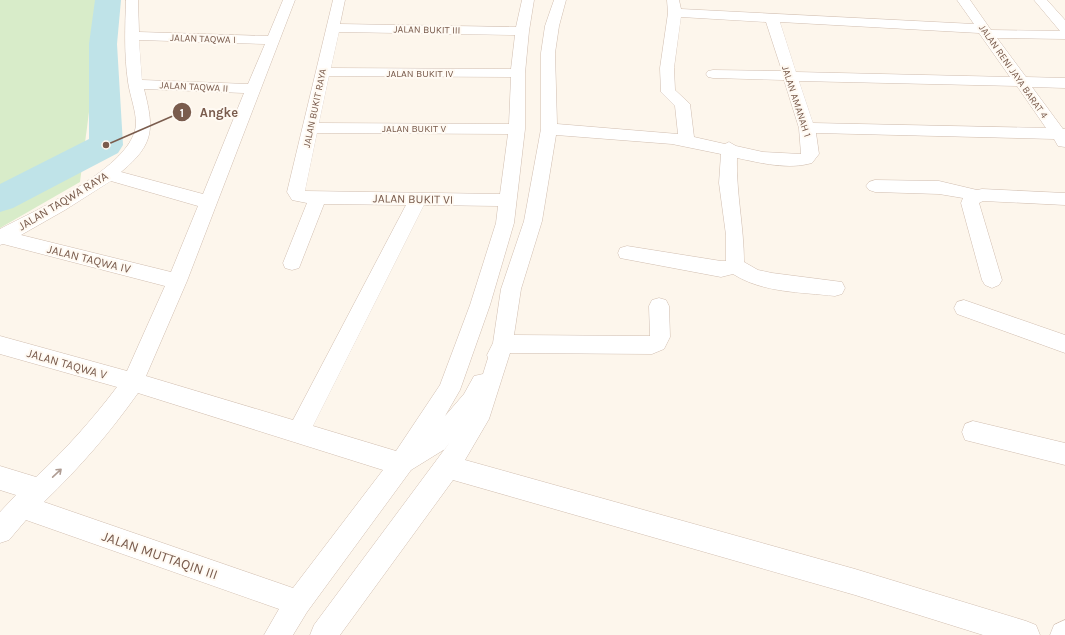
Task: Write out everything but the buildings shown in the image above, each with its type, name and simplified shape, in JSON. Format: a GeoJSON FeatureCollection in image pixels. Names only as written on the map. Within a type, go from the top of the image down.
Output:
{"type":"FeatureCollection","features":[{"type":"Feature","properties":{"kind":"street","name":"JALAN TAQWA RAYA"},"geometry":{"type":"LineString","coordinates":[[1,237],[109,175],[125,160],[138,143],[143,131],[141,104],[135,84],[132,36],[132,0]]}},
{"type":"Feature","properties":{"kind":"street"},"geometry":{"type":"LineString","coordinates":[[0,531],[30,498],[78,452],[105,421],[133,382],[177,280],[289,0]]}},
{"type":"Feature","properties":{"kind":"street","name":"JALAN BUKIT RAYA"},"geometry":{"type":"LineString","coordinates":[[318,198],[298,196],[296,192],[338,0]]}},
{"type":"Feature","properties":{"kind":"street"},"geometry":{"type":"LineString","coordinates":[[278,635],[298,603],[401,464],[449,390],[494,261],[505,223],[517,129],[518,73],[522,31],[528,0]]}},
{"type":"Feature","properties":{"kind":"street"},"geometry":{"type":"LineString","coordinates":[[324,635],[393,539],[448,467],[478,419],[503,344],[511,290],[533,221],[549,129],[548,53],[552,26],[560,0]]}},
{"type":"Feature","properties":{"kind":"street","name":"JALAN RENI JAYA BARAT 4"},"geometry":{"type":"LineString","coordinates":[[963,0],[1021,82],[1063,137]]}},
{"type":"Feature","properties":{"kind":"street"},"geometry":{"type":"LineString","coordinates":[[1040,0],[1065,28]]}},
{"type":"Feature","properties":{"kind":"street"},"geometry":{"type":"LineString","coordinates":[[687,141],[682,104],[668,92],[668,68],[674,7],[772,19],[1065,35]]}},
{"type":"Feature","properties":{"kind":"street","name":"JALAN AMANAH 1"},"geometry":{"type":"LineString","coordinates":[[549,129],[687,141],[729,148],[761,157],[806,159],[811,154],[806,128],[772,19]]}},
{"type":"Feature","properties":{"kind":"street","name":"JALAN BUKIT III"},"geometry":{"type":"LineString","coordinates":[[332,28],[522,31]]}},
{"type":"Feature","properties":{"kind":"street","name":"JALAN TAQWA I"},"geometry":{"type":"LineString","coordinates":[[132,36],[273,40]]}},
{"type":"Feature","properties":{"kind":"street","name":"JALAN BUKIT IV"},"geometry":{"type":"LineString","coordinates":[[322,72],[518,73]]}},
{"type":"Feature","properties":{"kind":"street"},"geometry":{"type":"LineString","coordinates":[[713,74],[1065,83]]}},
{"type":"Feature","properties":{"kind":"street","name":"JALAN TAQWA II"},"geometry":{"type":"LineString","coordinates":[[135,84],[254,89]]}},
{"type":"Feature","properties":{"kind":"street","name":"JALAN BUKIT V"},"geometry":{"type":"LineString","coordinates":[[310,128],[517,129]]}},
{"type":"Feature","properties":{"kind":"street"},"geometry":{"type":"LineString","coordinates":[[806,128],[1063,137]]}},
{"type":"Feature","properties":{"kind":"street"},"geometry":{"type":"LineString","coordinates":[[729,148],[728,183],[735,235],[734,266]]}},
{"type":"Feature","properties":{"kind":"street"},"geometry":{"type":"LineString","coordinates":[[109,175],[207,202]]}},
{"type":"Feature","properties":{"kind":"street"},"geometry":{"type":"LineString","coordinates":[[875,186],[946,189],[965,191],[975,196],[988,195],[1065,199]]}},
{"type":"Feature","properties":{"kind":"street"},"geometry":{"type":"LineString","coordinates":[[975,196],[971,199],[970,203],[992,280]]}},
{"type":"Feature","properties":{"kind":"street"},"geometry":{"type":"LineString","coordinates":[[292,263],[318,198]]}},
{"type":"Feature","properties":{"kind":"street","name":"JALAN BUKIT VI"},"geometry":{"type":"LineString","coordinates":[[318,198],[508,200]]}},
{"type":"Feature","properties":{"kind":"street"},"geometry":{"type":"LineString","coordinates":[[299,432],[418,199]]}},
{"type":"Feature","properties":{"kind":"street","name":"JALAN TAQWA IV"},"geometry":{"type":"LineString","coordinates":[[1,237],[177,280]]}},
{"type":"Feature","properties":{"kind":"street"},"geometry":{"type":"LineString","coordinates":[[627,253],[721,269],[734,266],[753,277],[772,281],[836,288]]}},
{"type":"Feature","properties":{"kind":"street"},"geometry":{"type":"LineString","coordinates":[[503,344],[652,346],[657,343],[660,337],[659,306]]}},
{"type":"Feature","properties":{"kind":"street"},"geometry":{"type":"LineString","coordinates":[[964,308],[1065,344]]}},
{"type":"Feature","properties":{"kind":"street"},"geometry":{"type":"LineString","coordinates":[[401,464],[437,441],[472,401],[503,344]]}},
{"type":"Feature","properties":{"kind":"street","name":"JALAN TAQWA V"},"geometry":{"type":"LineString","coordinates":[[0,345],[133,382],[401,464]]}},
{"type":"Feature","properties":{"kind":"street"},"geometry":{"type":"LineString","coordinates":[[973,432],[1065,454]]}},
{"type":"Feature","properties":{"kind":"street"},"geometry":{"type":"LineString","coordinates":[[448,467],[855,582],[1026,635]]}},
{"type":"Feature","properties":{"kind":"street","name":"JALAN MUTTAQIN III"},"geometry":{"type":"LineString","coordinates":[[0,478],[30,498],[298,603]]}},
{"type":"Feature","properties":{"kind":"green space"},"geometry":{"type":"Polygon","coordinates":[[[0,0],[102,0],[80,182],[0,228],[0,0]]]}},
{"type":"Feature","properties":{"kind":"waterway"},"geometry":{"type":"LineString","coordinates":[[0,199],[106,145],[103,44],[108,0]]}},
{"type":"Feature","properties":{"kind":"place","name":"Angke"},"geometry":{"type":"Point","coordinates":[106,145]}}]}
